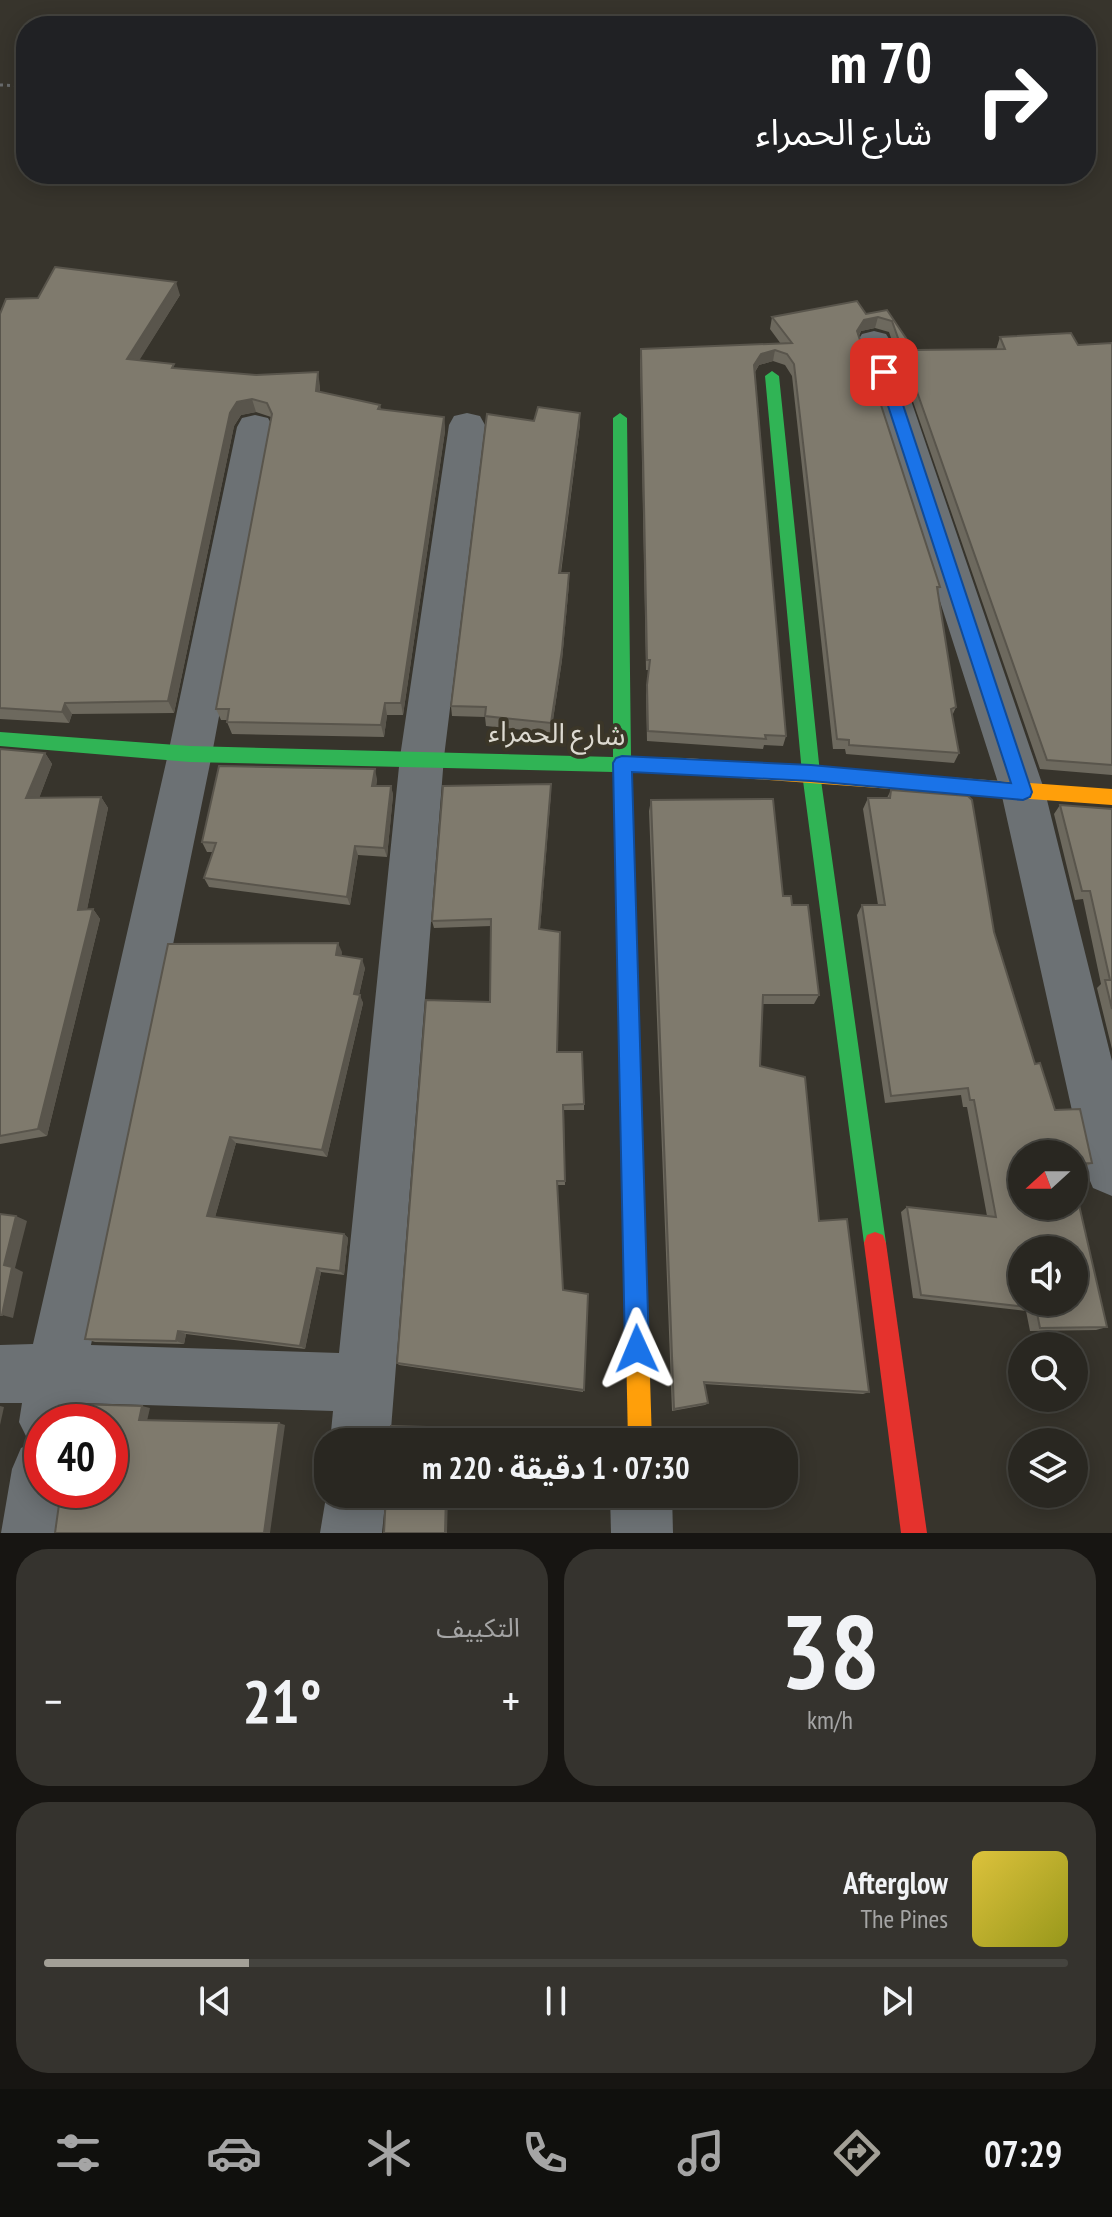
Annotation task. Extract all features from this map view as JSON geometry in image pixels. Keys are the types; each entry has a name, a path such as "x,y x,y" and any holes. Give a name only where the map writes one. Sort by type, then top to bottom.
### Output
{"street":[{"path":"874,342 1023,792 1112,1169"},
{"path":"772,376 811,773 914,1533"},
{"path":"620,418 622,763 640,1428"},
{"path":"361,1428 422,757 467,425"},
{"path":"53,1398 190,754 255,427"},
{"name":"شارع الحمراء","path":"0,739 190,754 622,763 811,773 1112,797"},
{"path":"0,1374 53,1398 365,1383"},
{"path":"32,1533 36,1508"},
{"path":"351,1533 354,1508"},
{"path":"641,1508 642,1533"}],"building":[{"path":"55,267 176,282 127,359 174,364 172,368 256,375 318,372 316,391 380,405 378,409 444,417 401,703 385,703 381,725 227,722 229,709 216,709 272,414 267,403 252,399 237,402 230,413 168,701 65,703 62,712 0,708 0,314 6,299 38,298"},
{"path":"857,301 866,314 887,310 914,350 1005,349 1000,337 1071,333 1078,345 1112,343 1112,765 1047,760 892,321 878,317 864,320 857,331 940,587 937,587 956,707 951,709 959,753 849,745 849,740 837,739 794,364 787,354 775,350 761,354 754,365 786,736 765,735 766,739 648,731 650,660 647,660 641,349 792,343 772,317"},
{"path":"538,407 580,413 559,573 569,573 551,723 485,716 486,707 451,706 487,414 534,421"},
{"path":"0,749 45,753 26,798 101,797 78,910 93,909 38,1129 0,1136"},
{"path":"219,766 375,769 372,786 391,786 384,848 355,846 347,897 204,878 216,843 202,842"},
{"path":"551,784 539,929 560,932 557,1052 582,1052 584,1104 563,1105 565,1181 557,1181 563,1290 588,1294 584,1390 397,1363 426,1000 490,1002 491,919 432,921 443,786"},
{"path":"891,790 968,796 972,800 994,932 1035,1064 1040,1063 1055,1110 1080,1109 1087,1140 1008,1140 1008,1220 1082,1220 1086,1236 1008,1236 1008,1305 921,1295 907,1207 996,1217 974,1100 970,1100 968,1088 891,1096 862,905 885,905 868,798 890,798"},
{"path":"773,799 783,896 791,896 792,905 808,905 819,995 763,995 760,1066 805,1077 819,1221 847,1219 869,1392 704,1382 708,1403 674,1409 651,800"},
{"path":"1060,805 1112,809 1112,1009 1105,980 1110,980 1090,891 1082,891"},
{"path":"338,943 336,955 362,959 354,994 360,995 322,1150 230,1137 207,1216 344,1234 340,1271 317,1268 300,1346 178,1331 176,1341 85,1339 168,944"},
{"path":"0,1214 16,1216 4,1265 12,1267 2,1315 0,1315"},
{"path":"1088,1244 1107,1327 1040,1328 1038,1316 1088,1316"},
{"path":"128,1406 142,1406 139,1420 279,1423 264,1533 55,1533 58,1508 128,1508"},
{"path":"391,1426 466,1428 391,1428"},
{"path":"385,1508 446,1508 445,1533 384,1533"}],"traffic: fast":[{"path":"772,376 811,773 875,1243"},
{"path":"620,418 622,763 630,1053"},
{"path":"0,739 190,754 686,766"}],"traffic: slow":[{"path":"686,766 1112,797"},
{"path":"630,1053 640,1428"}],"traffic: jam":[{"path":"875,1243 914,1533"}],"route":[{"path":"637,1349 622,763 811,773 1023,792 884,372"}]}
